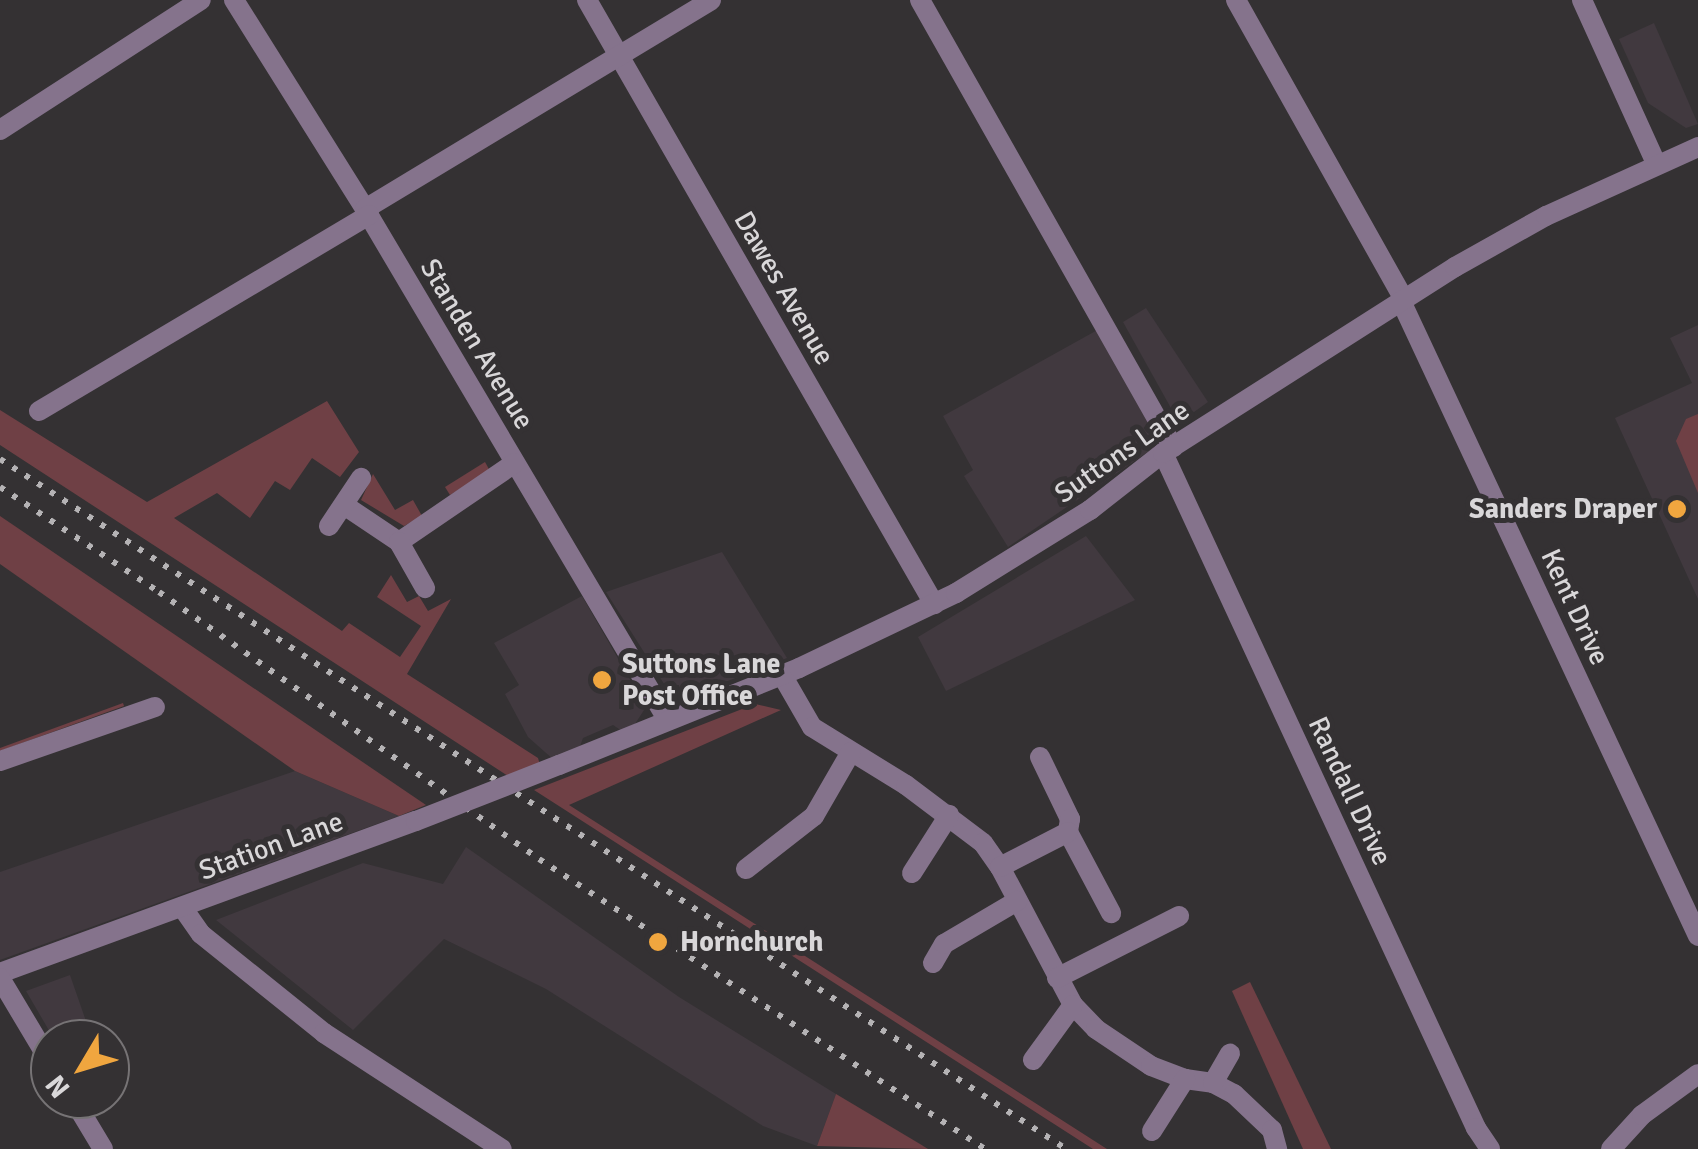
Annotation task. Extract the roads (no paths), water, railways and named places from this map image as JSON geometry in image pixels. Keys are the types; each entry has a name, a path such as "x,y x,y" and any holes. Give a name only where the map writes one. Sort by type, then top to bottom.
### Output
{"street":[{"path":"0,130 201,0"},
{"name":"Standen Avenue","path":"234,0 367,212 667,719"},
{"name":"Dawes Avenue","path":"587,0 934,604"},
{"path":"39,412 711,0"},
{"name":"Randall Drive","path":"920,0 1168,450 1476,1128 1490,1149"},
{"name":"Kent Drive","path":"1236,0 1402,300 1698,936"},
{"path":"1582,0 1657,165"},
{"name":"Suttons Lane","path":"558,765 782,675 934,604 1049,537 1168,450 1402,300 1546,216 1698,147"},
{"path":"398,542 516,463"},
{"path":"329,526 361,478"},
{"path":"344,505 398,542 425,588"},
{"path":"782,675 808,724 949,814 982,843 1000,866 1073,1005 1121,1049 1186,1079 1213,1083 1254,1109 1272,1130 1277,1149"},
{"path":"0,761 155,707"},
{"path":"746,869 814,816 850,752"},
{"path":"1040,757 1070,819 1068,832 1111,913"},
{"name":"Station Lane","path":"0,975 558,765"},
{"path":"912,873 949,814"},
{"path":"1000,866 1068,832"},
{"path":"933,963 944,944 1017,901"},
{"path":"182,907 201,934 324,1034 502,1149"},
{"path":"1057,978 1179,916"},
{"path":"0,975 30,1027"},
{"path":"1033,1060 1073,1005"},
{"path":"1213,1083 1230,1054"},
{"path":"1611,1149 1642,1115 1698,1074"},
{"path":"1152,1131 1186,1079"},
{"path":"85,1119 103,1149"}],"railway":[{"path":"0,459 1066,1149"},
{"path":"0,487 159,592 539,859 985,1149"}],"place":[{"name":"Sanders Draper","path":"1677,509"},
{"name":"Suttons Lane Post Office","path":"602,680"},
{"name":"Hornchurch","path":"658,942"}]}
